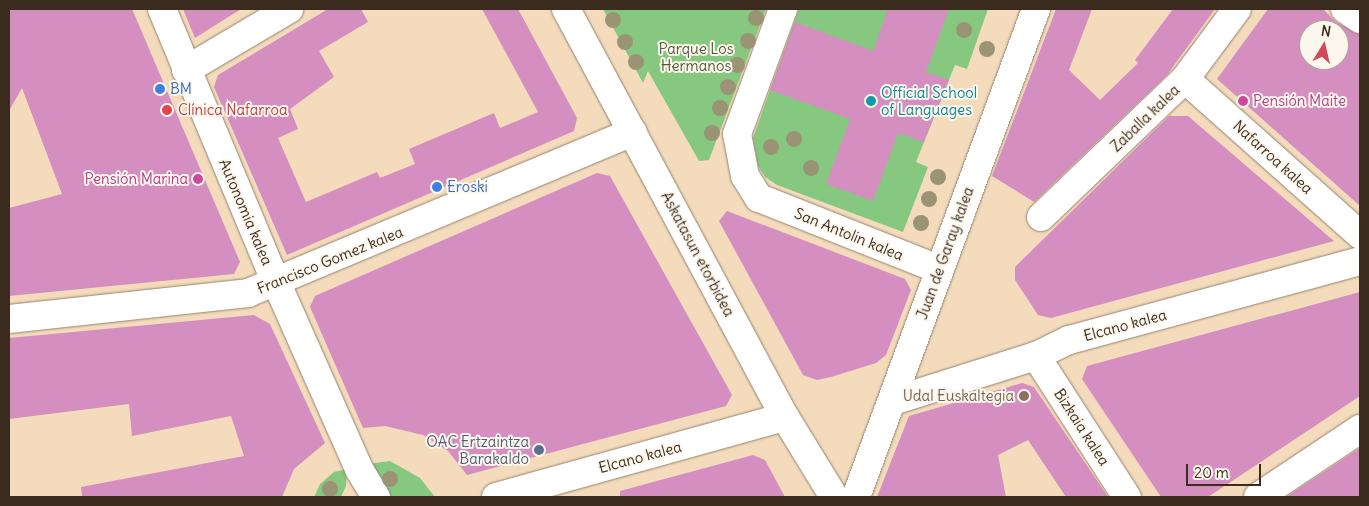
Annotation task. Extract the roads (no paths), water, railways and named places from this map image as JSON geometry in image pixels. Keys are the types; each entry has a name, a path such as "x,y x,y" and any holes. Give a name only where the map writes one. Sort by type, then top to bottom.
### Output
{"street":[{"name":"Autonomia kalea","path":"162,9 277,283 359,469 376,497"},
{"path":"186,70 289,9"},
{"name":"Askatasun etorbidea","path":"566,9 785,417 834,497"},
{"name":"San Antolin kalea","path":"783,9 738,134 745,176 759,198 938,269"},
{"name":"Juan de Garay kalea","path":"856,497 893,401 938,269 1036,9"},
{"name":"Zaballa kalea","path":"1041,217 1185,80 1237,9"},
{"path":"1345,9 1360,19"},
{"name":"Nafarroa kalea","path":"1185,80 1360,235"},
{"name":"Francisco Gomez kalea","path":"9,319 248,293 277,283 633,132"},
{"name":"Elcano kalea","path":"893,401 1036,356 1069,340 1360,261"},
{"name":"Bizkaia kalea","path":"1036,356 1127,497"},
{"name":"Elcano kalea","path":"496,497 785,417"},
{"path":"1258,497 1360,429"},
{"path":"351,497 359,469"}],"place":[{"name":"BM","path":"160,89"},
{"name":"Official School of Languages","path":"871,101"},
{"name":"Pensión Maite","path":"1243,101"},
{"name":"Clínica Nafarroa","path":"167,110"},
{"name":"Pensión Marina","path":"198,179"},
{"name":"Eroski","path":"437,187"},
{"name":"Udal Euskaltegia","path":"1024,396"},
{"name":"OAC Ertzaintza Barakaldo","path":"539,450"}],"park label":[{"name":"Parque Los Hermanos","path":"696,56"}]}
